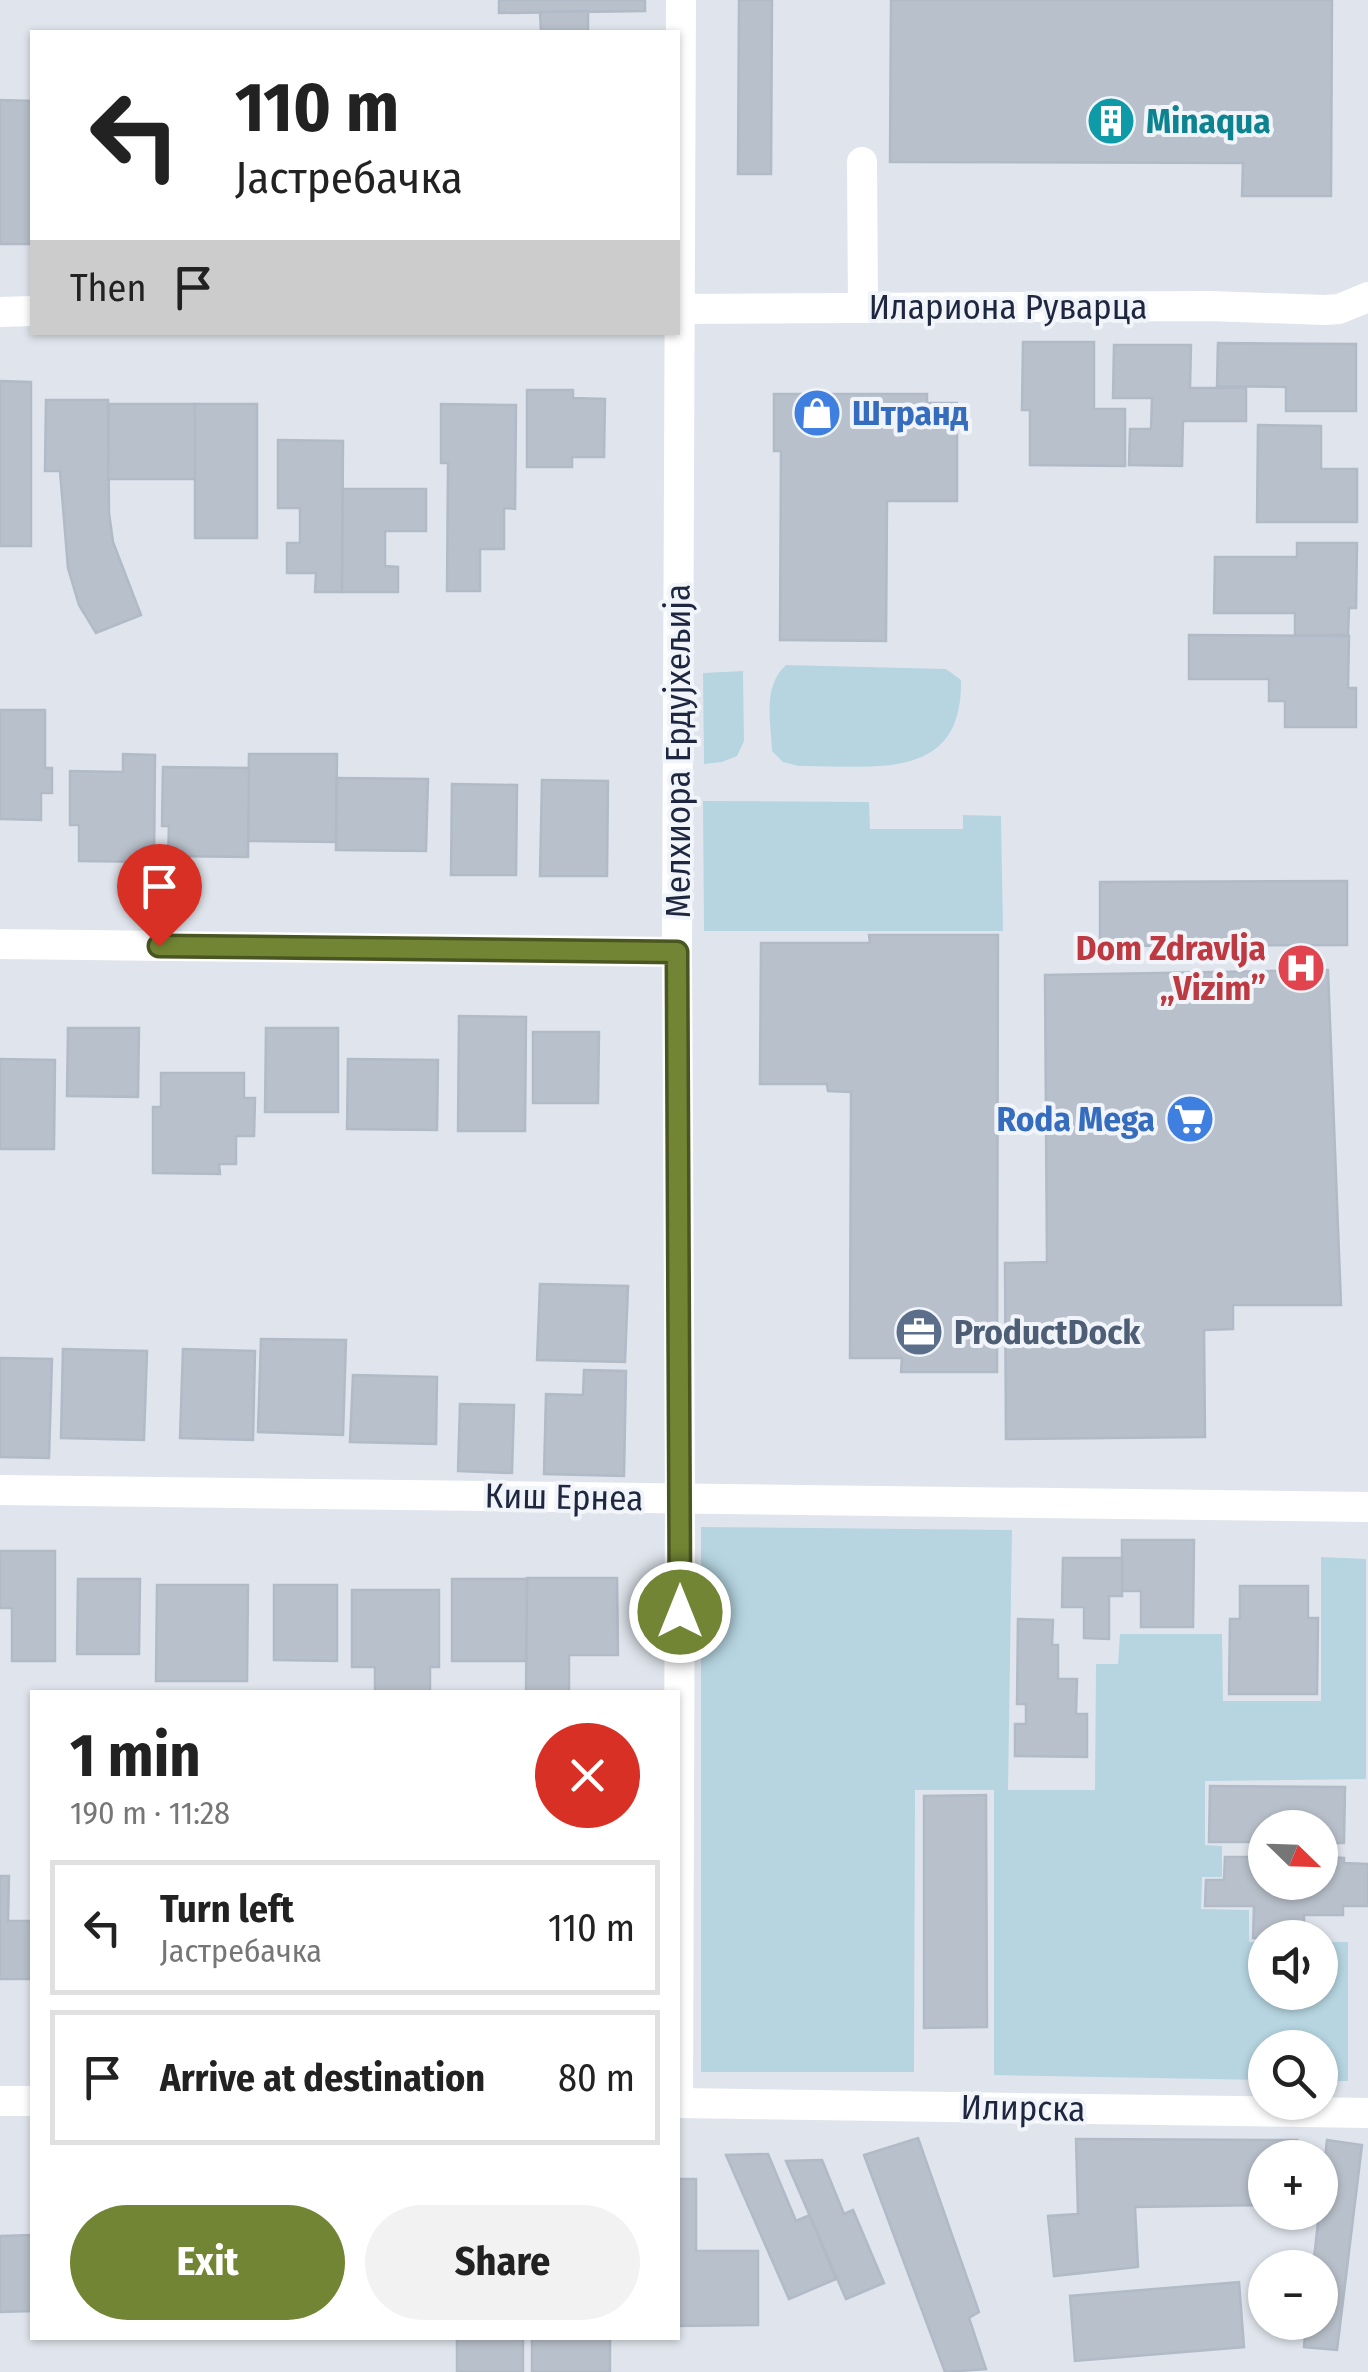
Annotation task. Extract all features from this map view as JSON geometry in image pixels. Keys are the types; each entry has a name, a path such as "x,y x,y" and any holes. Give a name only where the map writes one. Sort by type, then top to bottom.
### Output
{"street":[{"name":"Мелхиора Ердујхељија","path":"680,309 681,0"},
{"path":"862,162 864,308"},
{"path":"1339,309 1368,297"},
{"name":"Илариона Руварца","path":"680,309 1339,309"},
{"path":"1339,309 1368,325"},
{"path":"0,312 30,312"},
{"name":"Мелхиора Ердујхељија","path":"679,1690 680,335"},
{"path":"0,944 677,952"},
{"name":"Киш Ернеа","path":"0,1490 1368,1507"},
{"path":"0,2101 30,2101"},
{"name":"Илирска","path":"680,2103 1368,2113"}],"shaded area":[{"path":"786,665 946,669 961,680 958,714 947,737 930,753 908,762 856,767 783,762 772,751 770,705 778,674"},
{"path":"743,671 744,741 737,756 704,764 703,673"},
{"path":"703,801 869,802 870,829 963,829 963,815 1001,816 1003,931 704,931"},
{"path":"701,1527 1012,1530 1008,1790 1095,1790 1096,1664 1118,1664 1120,1634 1222,1634 1223,1701 1321,1701 1321,1557 1366,1559 1366,1779 1205,1781 1205,1845 1222,1846 1222,1877 1202,1877 1201,1909 1249,1910 1248,2010 1338,2010 1338,1942 1348,1942 1348,2081 1338,2081 1338,2030 1248,2030 1248,2080 994,2075 994,1790 915,1790 914,2072 701,2072"}],"building":[{"path":"499,0 645,0 645,11 499,13"},
{"path":"739,0 772,0 771,174 738,174"},
{"name":"Minaqua","path":"891,0 1332,0 1331,196 1242,196 1243,163 890,162"},
{"path":"588,11 588,30 541,30 540,12"},
{"path":"0,100 30,101 30,244 0,244"},
{"path":"1023,342 1094,342 1094,409 1125,409 1125,466 1030,465 1030,410 1022,410"},
{"path":"1218,343 1356,344 1356,411 1286,411 1286,387 1217,386"},
{"path":"1114,345 1191,345 1190,388 1246,388 1246,421 1183,421 1182,466 1129,465 1130,429 1151,429 1152,398 1113,398"},
{"path":"0,381 31,382 31,546 0,546"},
{"path":"527,390 573,390 573,398 605,399 604,457 572,457 572,467 527,467"},
{"path":"774,394 927,394 927,403 957,403 957,501 887,501 886,641 780,640 781,451 774,451"},
{"path":"46,400 108,400 113,542 141,615 96,633 79,605 68,568 60,471 45,471"},
{"path":"109,404 195,404 196,479 108,479"},
{"path":"195,404 257,404 257,538 195,538"},
{"path":"441,404 516,405 515,509 504,508 504,549 480,549 480,591 447,591 448,463 441,463"},
{"path":"1258,425 1321,426 1321,469 1357,469 1357,522 1257,522"},
{"path":"278,440 343,441 342,592 315,592 316,573 287,573 287,543 300,543 300,508 278,508"},
{"path":"343,489 426,489 426,531 385,531 385,566 398,567 398,592 342,592"},
{"path":"1297,543 1357,543 1356,608 1349,608 1348,635 1295,635 1295,613 1214,613 1215,557 1297,557"},
{"path":"1189,635 1349,636 1348,688 1356,688 1356,727 1285,727 1285,701 1269,701 1269,679 1189,679"},
{"path":"0,710 45,710 45,768 52,768 52,793 41,793 41,820 0,819"},
{"path":"123,754 155,755 154,862 79,861 79,825 70,825 70,771 123,772"},
{"path":"249,754 337,754 336,842 248,841"},
{"path":"163,767 249,768 248,857 168,856 169,826 162,826"},
{"path":"337,778 428,779 426,851 336,850"},
{"path":"542,780 608,781 607,876 540,876"},
{"path":"452,784 517,785 516,875 451,875"},
{"path":"1347,881 1347,945 1100,946 1100,882"},
{"path":"869,935 998,935 997,1372 901,1372 902,1358 850,1358 851,1092 828,1091 827,1084 760,1084 761,943 870,943"},
{"name":"Roda Mega","path":"1328,970 1341,1305 1233,1305 1233,1329 1204,1330 1205,1437 1006,1439 1005,1263 1047,1262 1045,975"},
{"path":"459,1016 526,1017 525,1131 458,1131"},
{"path":"68,1028 139,1028 138,1097 67,1096"},
{"path":"266,1028 338,1028 338,1112 265,1112"},
{"path":"533,1032 599,1032 598,1103 533,1103"},
{"path":"0,1059 55,1060 54,1149 0,1149"},
{"path":"348,1059 438,1060 437,1130 347,1129"},
{"path":"161,1073 244,1073 244,1098 255,1098 254,1136 236,1136 236,1164 219,1164 220,1174 153,1173 153,1107 161,1107"},
{"path":"540,1284 628,1286 625,1362 537,1360"},
{"path":"261,1339 346,1340 343,1435 258,1432"},
{"path":"63,1349 147,1351 144,1440 61,1438"},
{"path":"183,1349 255,1351 253,1440 180,1438"},
{"path":"0,1358 52,1359 49,1458 0,1457"},
{"path":"584,1370 626,1371 624,1476 544,1474 546,1394 583,1395"},
{"path":"353,1375 437,1377 436,1444 350,1442"},
{"path":"460,1404 514,1405 512,1473 458,1471"},
{"path":"1122,1540 1194,1540 1193,1627 1141,1627 1141,1591 1122,1591"},
{"path":"0,1551 55,1551 55,1661 12,1661 12,1608 0,1608"},
{"path":"1063,1558 1122,1558 1122,1596 1109,1596 1109,1639 1084,1638 1084,1607 1062,1607"},
{"path":"527,1578 617,1578 618,1655 569,1655 569,1690 526,1690"},
{"path":"78,1579 140,1579 139,1654 77,1654"},
{"path":"452,1579 527,1579 526,1661 452,1661"},
{"path":"157,1585 248,1585 247,1681 156,1681"},
{"path":"274,1585 337,1585 337,1661 274,1660"},
{"path":"1240,1586 1308,1586 1308,1618 1318,1618 1317,1694 1229,1694 1230,1619 1240,1619"},
{"path":"352,1590 439,1590 439,1667 430,1667 430,1690 375,1690 375,1667 352,1667"},
{"path":"1018,1619 1053,1620 1052,1645 1058,1645 1058,1679 1077,1679 1076,1714 1087,1714 1087,1757 1015,1756 1015,1724 1026,1724 1026,1704 1017,1704"},
{"path":"1210,1786 1345,1787 1344,1843 1338,1843 1338,1810 1248,1810 1248,1842 1209,1842"},
{"path":"986,1795 987,2027 924,2028 924,1796"},
{"path":"1225,1857 1248,1857 1248,1900 1338,1900 1338,1858 1344,1858 1344,1863 1368,1864 1368,1906 1343,1906 1343,1915 1304,1915 1304,1920 1254,1920 1254,1906 1205,1906 1206,1880 1224,1880"},
{"path":"0,1876 9,1876 8,1921 30,1921 30,1979 0,1979"},
{"path":"918,2138 979,2312 969,2318 986,2369 945,2372 864,2155"},
{"path":"1076,2139 1297,2140 1248,2140 1248,2205 1135,2207 1138,2267 1054,2276 1048,2216 1078,2214"},
{"path":"1338,2142 1362,2145 1337,2350 1304,2347 1305,2340 1338,2340 1338,2250 1315,2250 1317,2230 1338,2230"},
{"path":"768,2154 796,2221 810,2215 836,2279 789,2299 726,2155"},
{"path":"822,2160 844,2214 853,2210 884,2283 846,2299 786,2161"},
{"path":"680,2179 696,2179 696,2251 758,2251 758,2325 680,2326"},
{"path":"30,2235 30,2311 0,2312 0,2236"},
{"path":"1239,2282 1244,2347 1075,2361 1070,2296"},
{"path":"457,2340 523,2340 523,2372 457,2372"},
{"path":"532,2340 610,2340 610,2372 532,2372"}],"place":[{"name":"Minaqua","path":"1111,121"},
{"name":"Штранд","path":"817,413"},
{"name":"Dom Zdravlja „Vizim”","path":"1301,968"},
{"name":"Roda Mega","path":"1190,1119"},
{"name":"ProductDock","path":"919,1332"}],"route":[{"path":"159,946 677,952 680,1612"}]}
